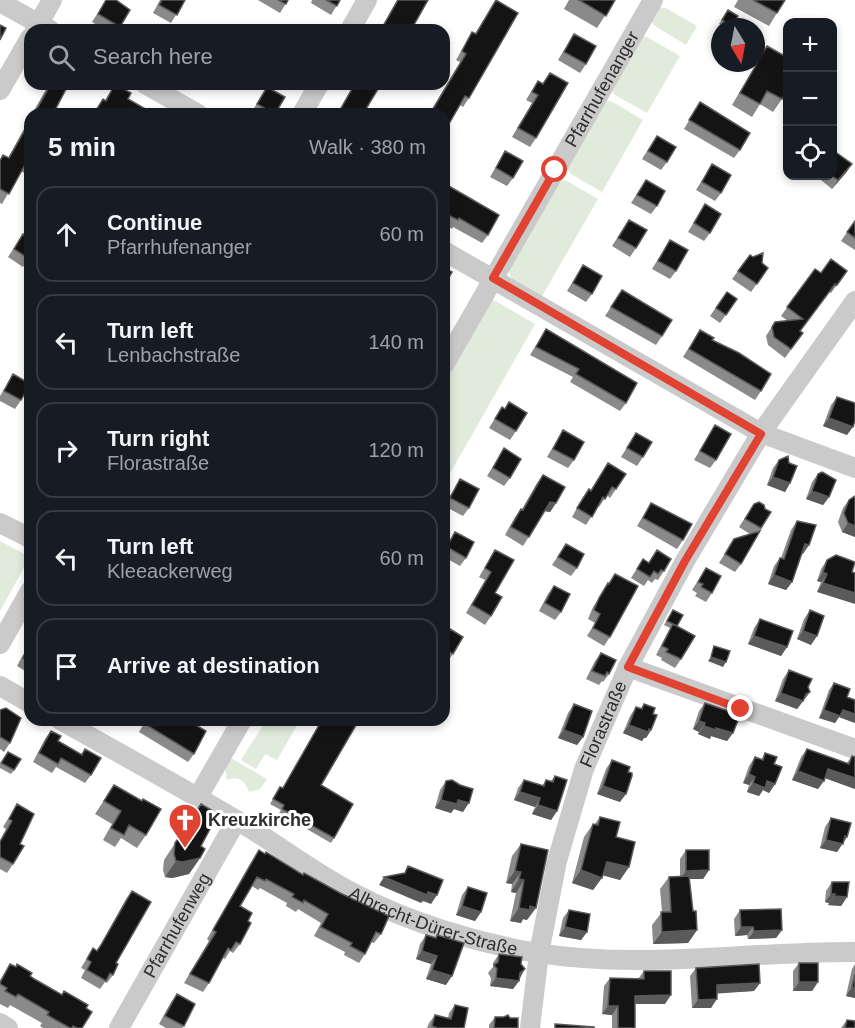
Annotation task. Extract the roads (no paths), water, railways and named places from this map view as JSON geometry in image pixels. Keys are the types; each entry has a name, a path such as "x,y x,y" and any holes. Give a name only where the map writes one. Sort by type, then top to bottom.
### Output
{"street":[{"path":"41,24 52,0"},
{"path":"353,24 367,0"},
{"name":"Pfarrhufenanger","path":"450,354 653,0"},
{"path":"0,2 30,24"},
{"path":"0,90 24,52"},
{"path":"156,90 187,108"},
{"path":"305,108 316,90"},
{"path":"450,254 761,434 855,468"},
{"name":"Florastraße","path":"530,1028 539,953 557,861 584,769 628,667 685,561 761,434 855,301"},
{"path":"0,523 24,535"},
{"path":"0,644 24,602"},
{"path":"628,667 855,749"},
{"path":"0,686 24,700"},
{"name":"Albrecht-Dürer-Straße","path":"71,726 198,797 353,893 417,921 489,943 539,953 608,959 675,960 855,951"},
{"path":"198,797 239,726"},
{"name":"Pfarrhufenweg","path":"119,1028 236,820"},
{"path":"0,1023 8,1028"}],"place":[{"name":"Kreuzkirche","path":"185,849"}]}
